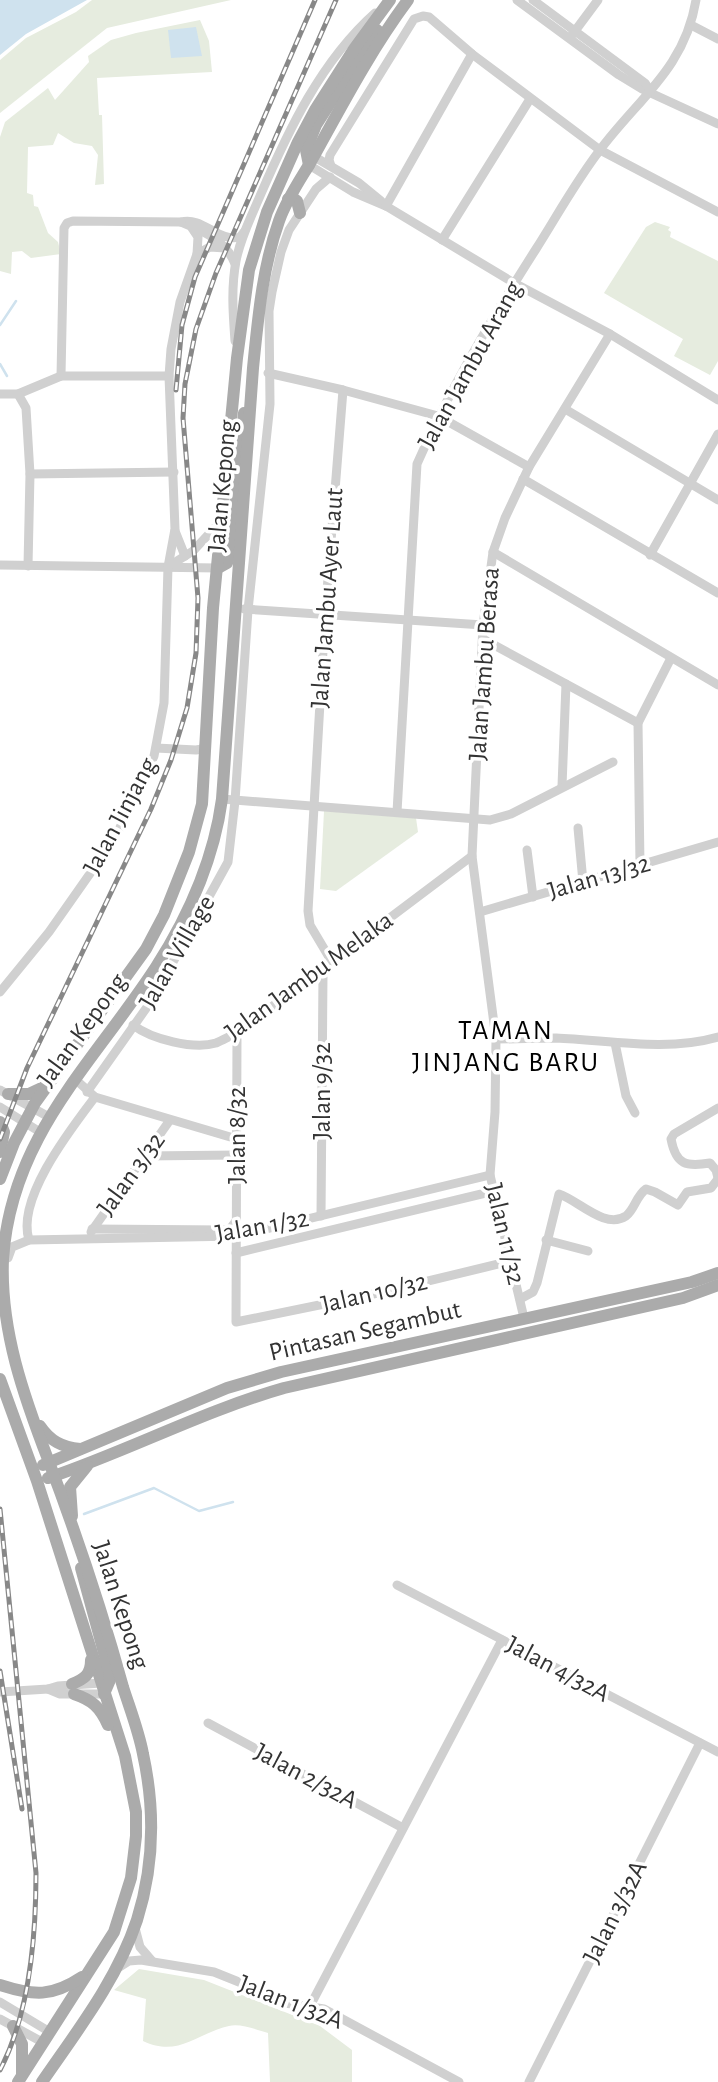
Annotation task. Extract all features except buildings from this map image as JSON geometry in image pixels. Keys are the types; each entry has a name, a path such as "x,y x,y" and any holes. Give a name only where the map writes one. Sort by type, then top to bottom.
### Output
{"main road":[{"path":"267,212 300,159 309,159 306,150 316,125 392,0"},
{"name":"Jalan Kepong","path":"0,1179 32,1108 146,948 164,915 199,822 218,568 237,358 248,270 267,212 315,110 354,50 392,0"},
{"name":"Jalan Kepong","path":"42,2082 115,1971 137,1919 151,1846 151,1806 143,1751 94,1583 75,1539 9,1347 2,1264 6,1225 15,1194 40,1132 156,967 174,936 207,862 219,819 229,800 253,368 267,262 279,218 309,159 408,0"},
{"path":"288,199 297,201 300,213"},
{"path":"218,568 227,563 231,550 241,433 253,368"},
{"path":"4,1092 29,1094 48,1085"},
{"path":"0,1122 4,1132 0,1152"},
{"name":"Pintasan Segambut","path":"35,1475 49,1463 227,1388 281,1372 691,1282 718,1273"},
{"name":"Pintasan Segambut","path":"35,1475 54,1476 250,1398 718,1288"},
{"path":"524,1318 525,1324 529,1326 580,1321"},
{"name":"Jalan Kepong","path":"0,1379 35,1475 104,1688 125,1756 136,1812 131,1878 114,1932 49,2039"},
{"path":"31,1415 52,1441 84,1449"},
{"path":"93,1462 83,1469 71,1487 75,1539 83,1580 109,1671 104,1688 120,1701 134,1738 143,1751"},
{"path":"91,1652 88,1675 73,1689 99,1707 125,1756"},
{"path":"0,1985 36,1994 48,1993 69,1986 88,1974"},
{"path":"25,2080 51,2054 49,2039 63,2036 87,2001 99,1997"},
{"path":"13,2026 22,2043 25,2080"}],"street":[{"path":"237,358 232,306 235,266 246,229 287,137 323,74 354,32 392,0"},
{"path":"517,0 645,83 651,92 718,124"},
{"path":"533,0 572,35"},
{"path":"572,35 598,0"},
{"name":"Jalan Jambu Arang","path":"397,812 417,464 438,416 487,326 514,283 600,150 665,75 691,25 696,0"},
{"path":"331,166 330,155 414,19 424,16 600,150 718,212"},
{"path":"691,25 718,39"},
{"path":"386,206 472,54"},
{"path":"442,240 530,99"},
{"path":"309,159 331,166 359,183 386,206"},
{"path":"309,159 353,192 386,206 514,283 610,334 718,400"},
{"name":"Jalan Kepong","path":"241,609 270,404 269,311 275,275 289,230 316,188 330,177"},
{"path":"61,376 64,228 67,223 73,220 185,223 204,232 225,248 235,266"},
{"path":"185,223 188,220 200,223 227,238 240,237 246,229"},
{"path":"185,223 198,237 197,254"},
{"path":"197,254 210,247 225,248"},
{"name":"Jalan Jinjang","path":"0,992 53,926 115,838 156,748 164,703 168,567 175,529 169,376 175,326 189,272 197,254"},
{"name":"Jalan Jambu Berasa","path":"472,856 483,639 493,552 505,518 529,467 610,334"},
{"path":"268,373 438,416 529,467"},
{"path":"0,394 18,394 61,376 169,376"},
{"name":"Jalan Jambu Ayer Laut","path":"327,966 329,957 310,925 308,911 312,806 343,390"},
{"path":"18,394 26,408 30,474 29,566"},
{"path":"565,409 718,500"},
{"path":"650,555 718,434"},
{"path":"30,474 174,472"},
{"path":"523,479 718,593"},
{"path":"168,567 186,556 223,519"},
{"name":"Jalan Jinjang","path":"175,529 186,556"},
{"path":"493,552 718,685"},
{"path":"0,565 218,568"},
{"path":"241,609 484,625"},
{"path":"483,639 638,723"},
{"path":"640,865 638,723 671,658"},
{"path":"562,786 566,684"},
{"path":"156,748 196,750 202,749 206,743"},
{"path":"229,800 490,820 511,814 613,762"},
{"name":"Jalan Village","path":"29,1240 26,1219 45,1170 133,1026 152,1000 223,873 230,852 229,800"},
{"path":"578,828 583,882"},
{"name":"Jalan 13/32","path":"480,912 718,842"},
{"path":"527,850 533,897"},
{"name":"Jalan Jambu Melaka","path":"133,1026 173,1042 201,1045 215,1043 237,1033 472,856"},
{"name":"Jalan 11/32","path":"472,856 496,1039 495,1112 490,1175 524,1318"},
{"name":"Jalan 9/32","path":"321,1216 323,974 327,966"},
{"name":"Jalan 8/32","path":"236,1322 237,1033"},
{"path":"496,1039 555,1038 678,1044 718,1037"},
{"path":"615,1043 627,1099 635,1113"},
{"path":"75,1079 91,1095 237,1139"},
{"path":"4,1092 49,1117"},
{"path":"0,1107 40,1132"},
{"path":"520,1299 533,1292 537,1283 559,1194 612,1221 629,1214 640,1193 646,1189 678,1205 687,1192 710,1188 718,1179 716,1170 710,1163 691,1166 686,1164 678,1156 671,1142 674,1134 718,1108"},
{"name":"Jalan 3/32","path":"90,1234 170,1119"},
{"path":"144,1156 237,1155"},
{"name":"Jalan 1/32","path":"29,1240 90,1234 237,1236 490,1175"},
{"path":"236,1253 494,1191"},
{"path":"15,1194 13,1230 19,1237 29,1240"},
{"path":"90,1234 225,1230 237,1220"},
{"path":"7,1327 6,1278 9,1251 15,1245 29,1240"},
{"path":"546,1240 588,1251"},
{"name":"Jalan 10/32","path":"236,1322 378,1293 511,1261"},
{"name":"Jalan 4/32A","path":"397,1585 718,1752"},
{"path":"309,2008 502,1640"},
{"path":"0,1692 104,1688"},
{"name":"Jalan 2/32A","path":"208,1723 403,1828"},
{"name":"Jalan 3/32A","path":"529,2082 700,1743"},
{"path":"137,1919 137,1941 153,1962"},
{"path":"115,1971 134,1959 153,1962"},
{"name":"Jalan 1/32A","path":"153,1962 214,1972 285,2003 324,2009 458,2082"},
{"path":"0,2002 49,2039"},
{"path":"0,2019 49,2039"}],"shaded area":[{"path":"92,0 231,0 107,28 0,113 0,60 26,38 76,12"},
{"path":"200,20 209,41 212,72 97,78 99,115 102,115 104,184 95,185 98,155 92,146 74,143 58,133 53,145 28,147 27,193 33,195 34,206 38,207 48,233 58,242 61,254 31,258 22,251 12,252 11,274 0,271 0,137 5,122 48,88 55,100 89,62 88,56 111,40"},
{"path":"655,222 670,227 670,237 718,261 718,361 710,375 674,356 683,339 604,293 646,227"},
{"path":"324,811 416,818 418,832 336,891 320,889"},
{"path":"139,1969 204,1980 320,2026 352,2050 352,2082 270,2082 268,2033 243,2026 233,2025 218,2029 178,2046 156,2046 143,2041 146,1999 114,1990"}],"water":[{"path":"0,0 87,0 26,34 0,55"},
{"path":"196,27 202,56 171,58 168,30"}],"waterway":[{"path":"0,325 16,301"},
{"path":"0,364 7,376"},
{"path":"84,1514 154,1488 199,1511 233,1502"}],"railway":[{"path":"176,390 182,325 195,277 315,0"},
{"path":"0,1139 27,1068 151,809 171,760 187,708 196,653 198,598 183,418 185,384 196,329 216,273 336,0"},
{"path":"0,1509 36,1873 33,1948 25,1999 10,2048 0,2070"},
{"path":"0,1671 22,1809"}],"district":[{"name":"TAMAN JINJANG BARU","path":"506,1047"}]}
